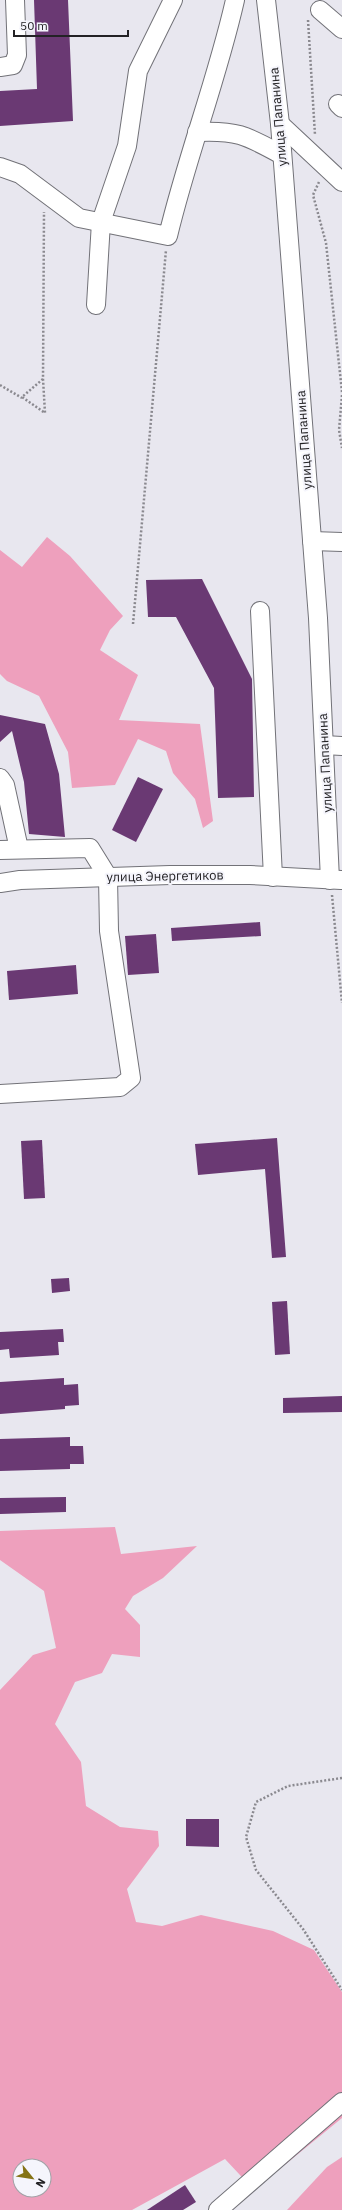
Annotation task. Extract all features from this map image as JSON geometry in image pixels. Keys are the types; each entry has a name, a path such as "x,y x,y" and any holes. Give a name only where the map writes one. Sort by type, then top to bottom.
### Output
{"street":[{"path":"0,68 13,65 17,55 15,0"},
{"path":"96,305 100,222 127,146 138,71 173,0"},
{"path":"0,167 20,174 79,218 168,236 180,186 225,43 235,0"},
{"name":"улица Папанина","path":"266,0 280,124 312,542 324,745 336,880"},
{"path":"314,13 342,29"},
{"path":"280,124 342,182"},
{"path":"197,132 222,131 248,136 282,156"},
{"path":"312,542 342,542"},
{"path":"260,611 273,877"},
{"path":"324,745 342,746"},
{"path":"0,778 5,785 19,849"},
{"path":"0,850 90,848 108,877 109,931 131,1078 120,1087 0,1094"},
{"name":"улица Энергетиков","path":"0,883 20,880 108,877 273,877 336,880"},
{"path":"222,2208 342,2102"}],"path":[{"path":"314,13 317,159 319,183 313,194 326,243 342,392"},
{"path":"0,385 22,397 45,413 43,379 45,194"},
{"path":"134,624 168,236"},
{"path":"22,397 43,379"},
{"path":"342,396 339,430 342,448"},
{"path":"336,880 342,1003"},
{"path":"342,1778 288,1786 256,1802 246,1837 256,1870 303,1929 342,1990"}],"shaded area":[{"path":"47,537 70,556 123,616 110,630 100,650 138,675 119,720 200,724 213,821 203,828 195,799 173,773 166,751 138,739 115,785 72,788 68,752 39,696 7,681 0,674 0,550 22,567"},
{"path":"115,1527 121,1554 197,1546 163,1578 133,1596 125,1609 140,1625 140,1657 112,1654 102,1673 75,1682 55,1724 81,1762 86,1806 120,1827 158,1831 159,1846 127,1889 136,1922 162,1926 201,1915 273,1931 314,1950 342,1992 342,2118 254,2190 225,2159 132,2210 0,2210 0,1690 33,1655 56,1648 44,1591 0,1560 0,1531"},
{"path":"342,2157 342,2210 287,2210 327,2167"}],"building":[{"path":"34,0 68,0 73,121 0,126 0,91 37,89"},
{"path":"202,579 252,679 254,797 218,798 214,688 176,617 148,617 146,580"},
{"path":"0,715 45,724 59,774 65,837 29,834 24,782 12,731 0,742"},
{"path":"138,777 163,789 136,842 112,830"},
{"path":"260,922 261,936 172,941 171,928"},
{"path":"156,934 159,973 128,975 125,936"},
{"path":"76,965 78,994 9,1000 7,971"},
{"path":"277,1138 286,1257 272,1258 265,1169 198,1175 195,1144"},
{"path":"42,1140 45,1198 24,1199 21,1141"},
{"path":"69,1278 70,1291 52,1293 51,1279"},
{"path":"287,1301 290,1354 275,1355 272,1302"},
{"path":"63,1329 64,1342 58,1342 59,1355 10,1358 9,1349 0,1350 0,1332"},
{"path":"64,1378 64,1385 78,1384 79,1405 65,1406 65,1409 0,1414 0,1382"},
{"path":"342,1396 342,1412 283,1413 283,1398"},
{"path":"70,1437 70,1446 83,1446 84,1464 70,1464 70,1469 0,1471 0,1439"},
{"path":"66,1497 66,1512 0,1514 0,1498"},
{"path":"186,1819 219,1819 219,1847 186,1846"},
{"path":"185,2185 196,2202 183,2210 147,2210"}]}
